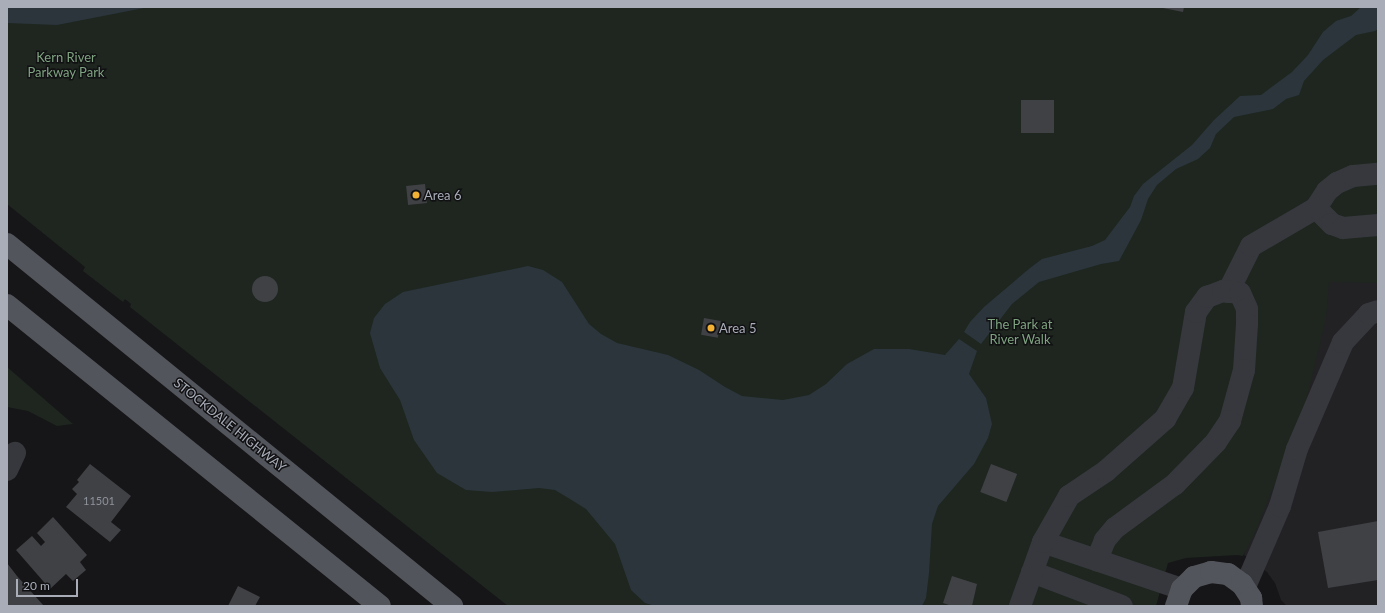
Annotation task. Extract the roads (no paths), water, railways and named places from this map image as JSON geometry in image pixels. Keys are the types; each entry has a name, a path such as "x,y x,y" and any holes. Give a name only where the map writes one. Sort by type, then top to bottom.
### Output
{"main road":[{"name":"STOCKDALE HIGHWAY","path":"7,244 452,606"},
{"path":"7,305 380,606"},
{"path":"1179,598 1194,577 1211,572 1228,574 1242,584 1248,597"}],"lane":[{"path":"1228,292 1251,246 1316,208 1327,191 1337,183 1353,176 1378,174"},
{"path":"1316,208 1332,224 1343,228 1378,225"},
{"path":"1020,606 1043,542 1069,496 1106,470 1165,419 1183,388 1196,312 1206,296 1223,291 1240,293 1247,309 1244,370 1230,421 1216,442 1175,484 1115,528 1105,540 1098,560"},
{"path":"1248,597 1280,506 1297,449 1343,342 1369,314 1378,311"},
{"path":"1043,542 1098,560 1179,598"},
{"path":"1032,572 1081,598 1122,606"}],"place":[{"name":"Area 6","path":"416,195"},
{"name":"Area 5","path":"711,328"}],"park label":[{"name":"Kern River Parkway Park","path":"66,66"},
{"name":"The Park at River Walk","path":"1020,332"}]}
